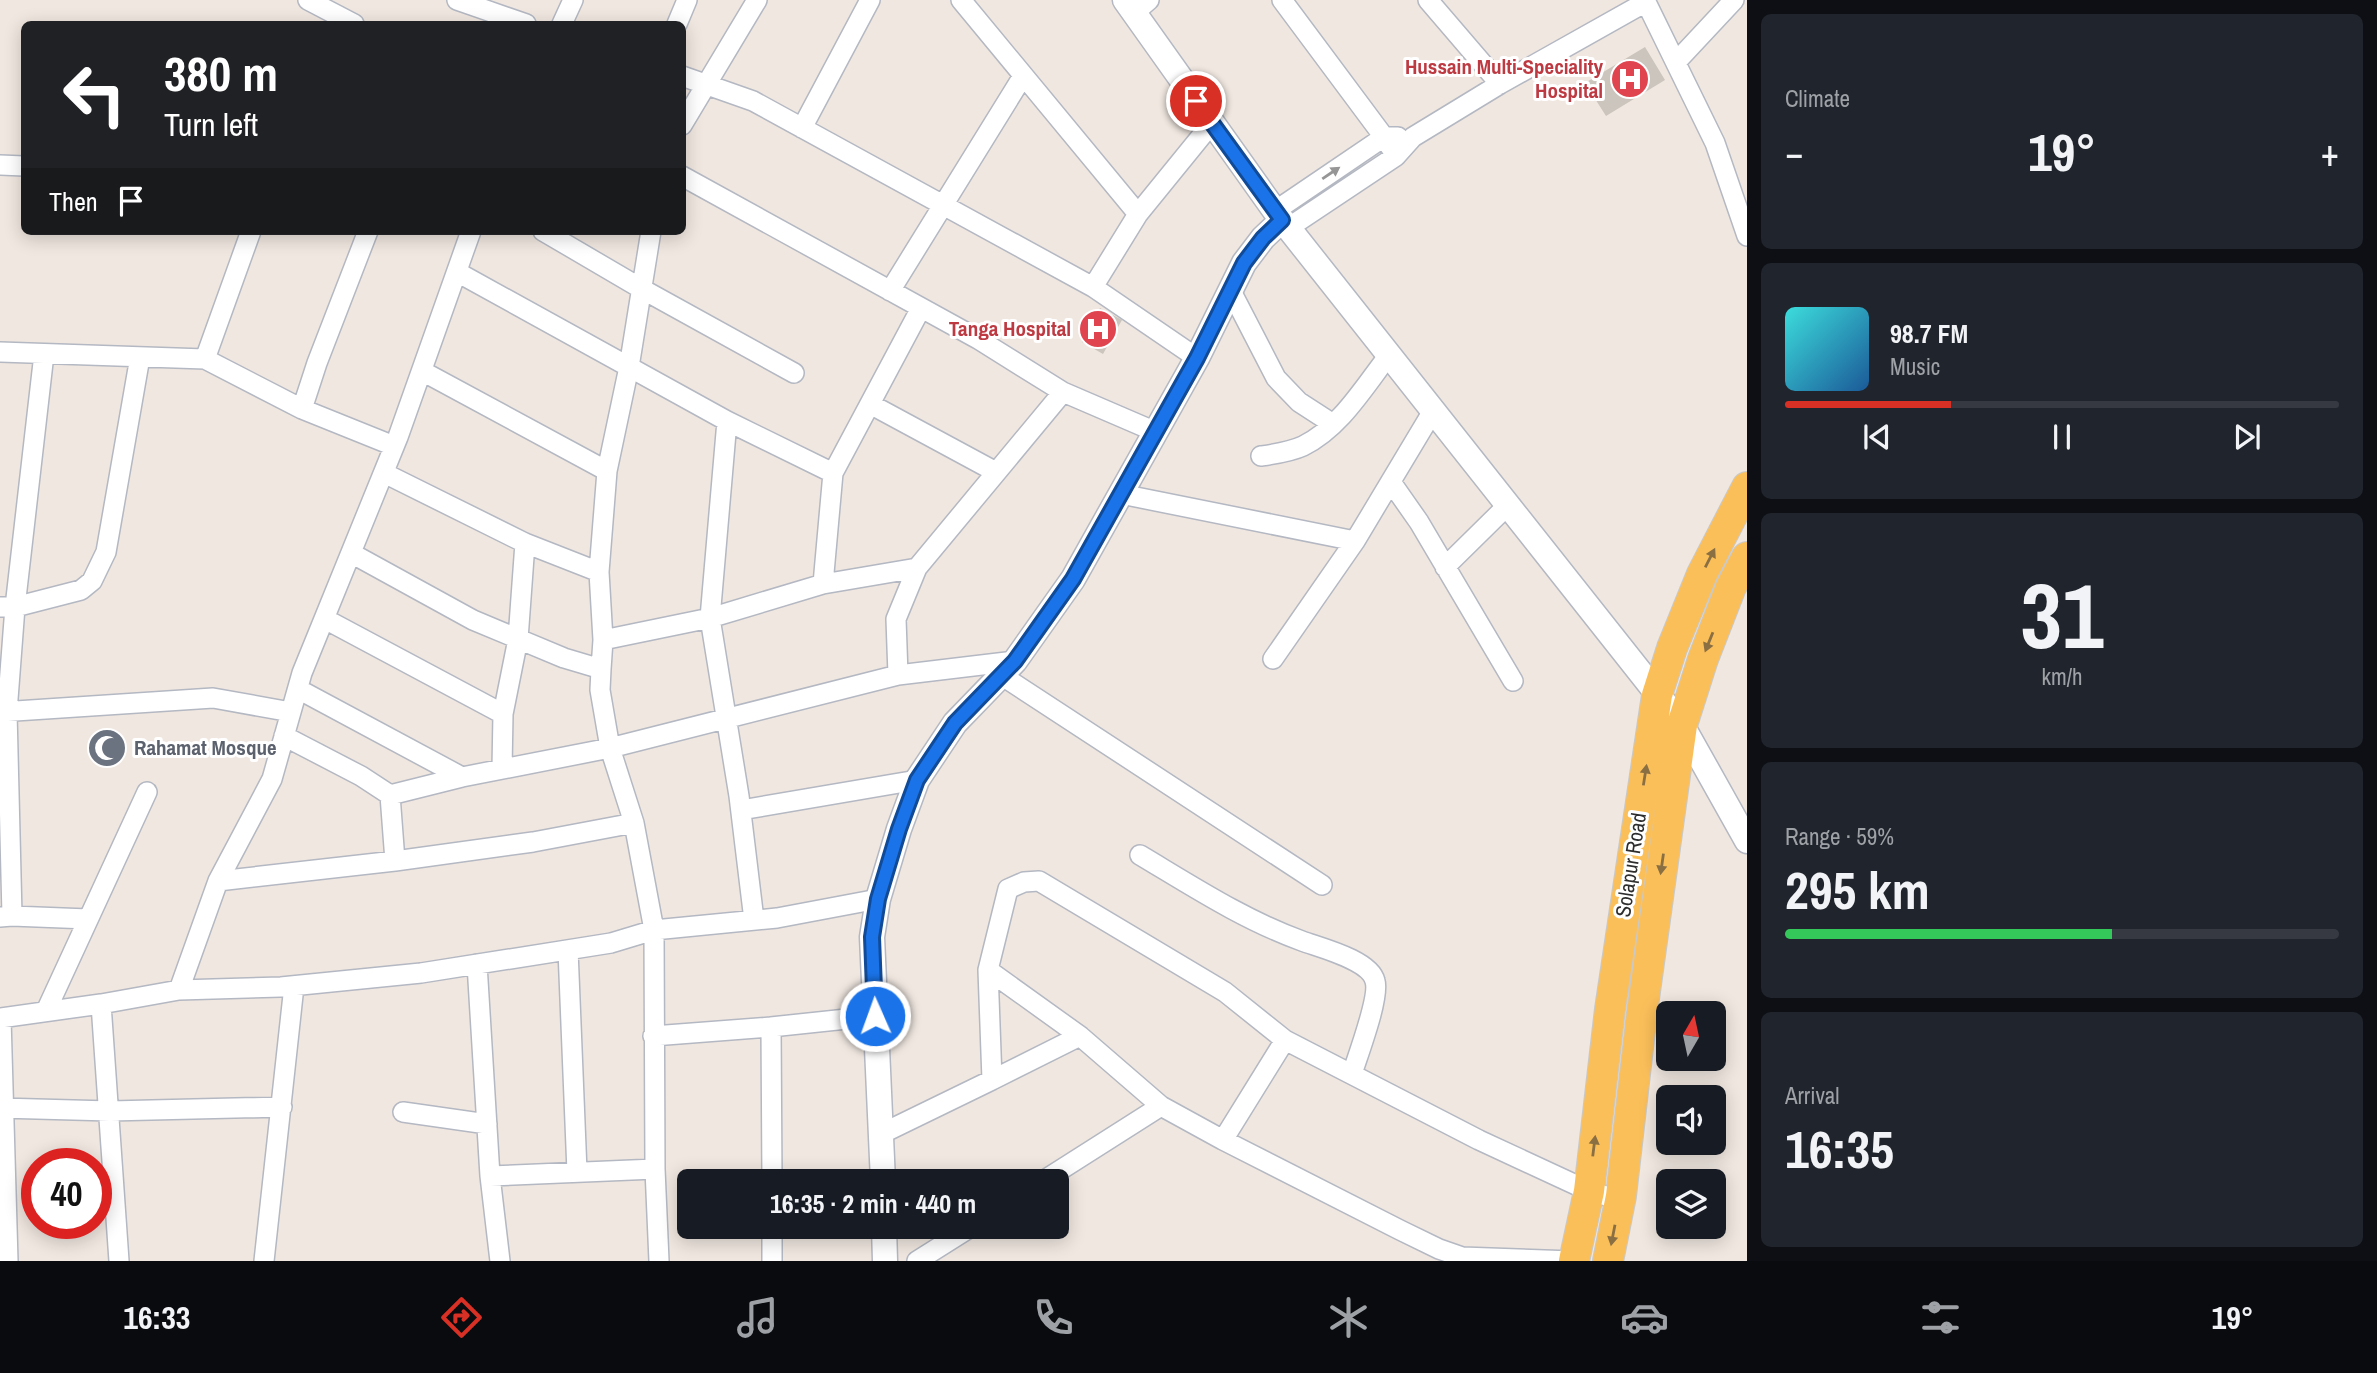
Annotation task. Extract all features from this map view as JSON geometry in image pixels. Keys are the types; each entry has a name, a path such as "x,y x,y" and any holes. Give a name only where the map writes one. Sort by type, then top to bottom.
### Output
{"main road":[{"name":"Solapur Road","path":"1574,1261 1589,1191 1610,1009 1657,695 1672,648 1702,574 1747,486"},
{"name":"Solapur Road","path":"1608,1261 1620,1200 1642,1013 1682,725 1703,659 1731,587 1747,558"}],"street":[{"path":"457,0 517,21"},
{"path":"563,21 573,0"},
{"path":"678,21 687,0"},
{"path":"686,118 757,0"},
{"path":"802,128 870,0"},
{"path":"961,0 1138,214"},
{"path":"1282,0 1396,156"},
{"path":"1428,0 1500,84"},
{"path":"1676,61 1734,0"},
{"path":"310,1 348,21"},
{"path":"1282,220 1396,156 1413,136 1646,1 1716,143 1747,236"},
{"path":"1136,4 1212,123 1282,220 1682,725 1747,841"},
{"path":"890,290 1023,76"},
{"path":"686,77 753,101 1093,287 1197,358"},
{"path":"1093,287 1138,214 1212,123"},
{"path":"882,1169 872,937 878,899 917,780 955,723 1008,668 1073,579 1197,358 1244,263 1263,238 1384,137 1413,136"},
{"path":"0,165 21,166"},
{"path":"686,178 978,339 1063,391 1156,432"},
{"path":"205,359 250,235"},
{"path":"302,409 366,235"},
{"path":"179,990 218,881 272,779 298,689 384,473 470,235"},
{"path":"550,235 794,373"},
{"path":"650,235 629,367 607,471 599,572 603,640 600,690 610,748 634,823 654,930 655,1169 659,1261"},
{"path":"457,272 727,421 833,473"},
{"path":"1230,289 1276,378 1299,402 1333,424"},
{"path":"823,584 833,473 921,308"},
{"path":"0,352 205,359 302,409 394,446"},
{"path":"44,354 7,607 4,712 6,917 88,919"},
{"path":"1261,456 1302,446 1323,433 1389,355"},
{"path":"7,607 81,590 92,581 106,552 140,357"},
{"path":"422,371 607,471"},
{"path":"898,675 896,619 917,568 1063,391"},
{"path":"870,404 996,472"},
{"path":"1273,659 1355,541 1433,411"},
{"path":"727,421 709,618 741,810 754,920"},
{"path":"384,473 525,543 599,572"},
{"path":"1391,482 1410,506 1513,681"},
{"path":"1121,494 1355,541"},
{"path":"1445,566 1507,505"},
{"path":"502,769 503,714 518,639 525,543"},
{"path":"351,553 473,620 600,669"},
{"path":"603,640 709,618 823,584 917,568"},
{"path":"325,619 503,714"},
{"path":"284,736 390,795 462,777 610,748 898,675 1008,668 1322,885"},
{"path":"298,689 462,777"},
{"path":"4,712 213,698 291,712"},
{"path":"741,810 917,780"},
{"path":"46,1011 146,792"},
{"path":"390,795 395,861"},
{"path":"218,881 493,848 634,823"},
{"path":"1140,855 1249,919 1371,970 1376,982 1374,1001 1352,1074"},
{"path":"992,1080 988,970 1008,889 1024,882 1039,881 1225,992 1285,1040 1479,1140 1589,1191 1620,1200"},
{"path":"5,1252 0,1018 179,990 294,986 421,973 611,943 654,930 754,920 878,899"},
{"path":"568,950 577,1172"},
{"path":"477,964 490,1176 500,1261"},
{"path":"988,970 1080,1036 1161,1106 1439,1249 1461,1257 1574,1261"},
{"path":"264,1261 294,986"},
{"path":"101,1004 119,1261"},
{"path":"653,1036 875,1016"},
{"path":"771,1027 772,1169"},
{"path":"881,1134 1080,1036"},
{"path":"1223,1140 1285,1040"},
{"path":"1061,1169 1161,1106"},
{"path":"2,1108 110,1111 282,1107"},
{"path":"404,1112 487,1124"},
{"path":"490,1176 655,1169"},
{"path":"772,1239 772,1261"},
{"path":"884,1239 885,1261"},
{"path":"917,1261 952,1239"}],"building":[{"path":"1645,47 1665,80 1606,116 1585,83"},
{"path":"1100,308 1122,320 1103,354 1082,342"}],"place":[{"name":"Hussain Multi-Speciality Hospital","path":"1630,79"},
{"name":"Tanga Hospital","path":"1098,329"},
{"name":"Rahamat Mosque","path":"107,748"}],"route":[{"path":"875,1016 872,937 878,899 917,780 955,723 1015,661 1073,579 1197,358 1244,263 1263,238 1282,220 1196,101"}]}
